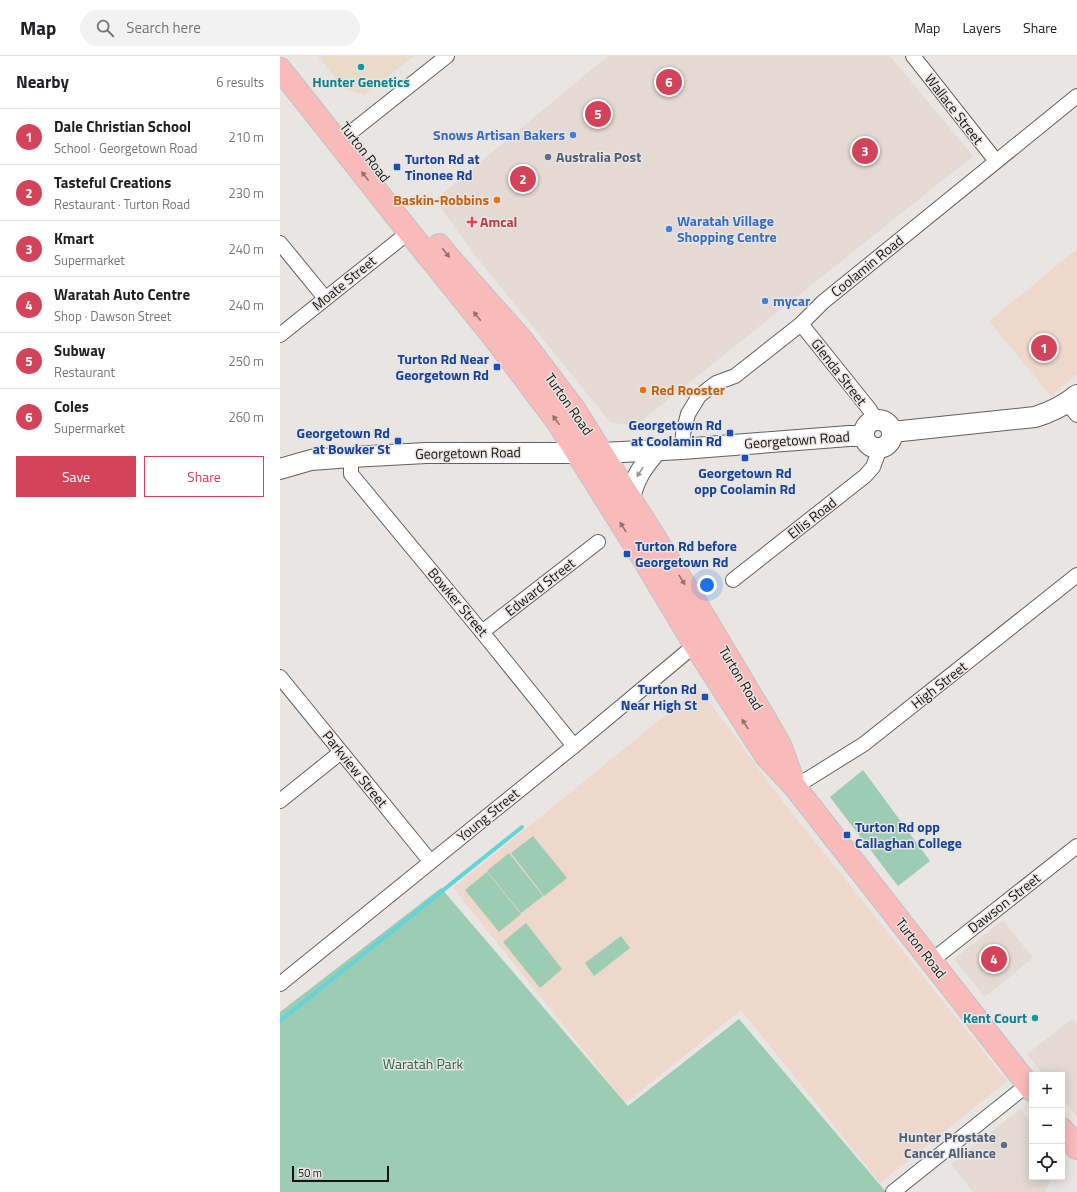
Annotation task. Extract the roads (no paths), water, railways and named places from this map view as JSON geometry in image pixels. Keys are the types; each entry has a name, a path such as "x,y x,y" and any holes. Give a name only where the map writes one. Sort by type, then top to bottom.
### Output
{"main road":[{"name":"Turton Road","path":"290,56 452,261 522,340 574,409 697,605 781,747 795,787"},
{"name":"Turton Road","path":"280,69 496,340 557,421 695,645 766,756 795,787 1029,1087"},
{"path":"1065,1133 1077,1148"}],"street":[{"path":"350,133 447,56"},
{"name":"Wallace Street","path":"912,56 996,161"},
{"name":"Coolamin Road","path":"682,449 683,434 688,414 699,396 716,383 735,376 801,324 822,302 1077,96"},
{"name":"Moate Street","path":"280,335 409,232"},
{"path":"280,243 326,298"},
{"name":"Glenda Street","path":"801,324 876,420"},
{"path":"892,432 1023,419 1035,417 1074,404"},
{"path":"876,420 883,421 888,424 892,432 890,442 880,448 869,445 864,436 867,426 876,420"},
{"name":"Georgetown Road","path":"280,469 311,460 351,457 426,453 602,453 864,436"},
{"name":"Ellis Road","path":"733,580 865,476 873,467 880,448"},
{"path":"630,498 633,484 638,473 657,450"},
{"name":"Bowker Street","path":"351,457 351,474 574,746"},
{"name":"Edward Street","path":"482,632 598,542"},
{"name":"High Street","path":"795,787 864,744 1077,575"},
{"name":"Young Street","path":"280,984 430,861 574,746 695,645"},
{"name":"Parkview Street","path":"280,677 430,861"},
{"path":"280,801 341,752"},
{"name":"Dawson Street","path":"931,961 1077,846"},
{"path":"901,1190 1029,1089"}],"waterway":[{"path":"280,1021 522,827"}],"place":[{"name":"Hunter Genetics","path":"361,67"},
{"name":"Coles","path":"669,82"},
{"name":"Subway","path":"598,114"},
{"name":"Snows Artisan Bakers","path":"573,135"},
{"name":"Kmart","path":"865,151"},
{"name":"Australia Post","path":"548,157"},
{"name":"Turton Rd at Tinonee Rd","path":"397,167"},
{"name":"Tasteful Creations","path":"523,179"},
{"name":"Baskin-Robbins","path":"497,200"},
{"name":"Amcal","path":"472,222"},
{"name":"Waratah Village Shopping Centre","path":"669,229"},
{"name":"mycar","path":"765,301"},
{"name":"Dale Christian School","path":"1044,348"},
{"name":"Turton Rd Near Georgetown Rd","path":"497,367"},
{"name":"Red Rooster","path":"643,390"},
{"name":"Georgetown Rd at Coolamin Rd","path":"730,433"},
{"name":"Georgetown Rd at Bowker St","path":"398,441"},
{"name":"Georgetown Rd opp Coolamin Rd","path":"745,458"},
{"name":"Turton Rd before Georgetown Rd","path":"627,554"},
{"name":"Turton Rd Near High St","path":"705,697"},
{"name":"Turton Rd opp Callaghan College","path":"847,835"},
{"name":"Waratah Auto Centre","path":"994,959"},
{"name":"Kent Court","path":"1035,1018"},
{"name":"Hunter Prostate Cancer Alliance","path":"1004,1145"}],"park label":[{"name":"Waratah Park","path":"423,1064"}]}
